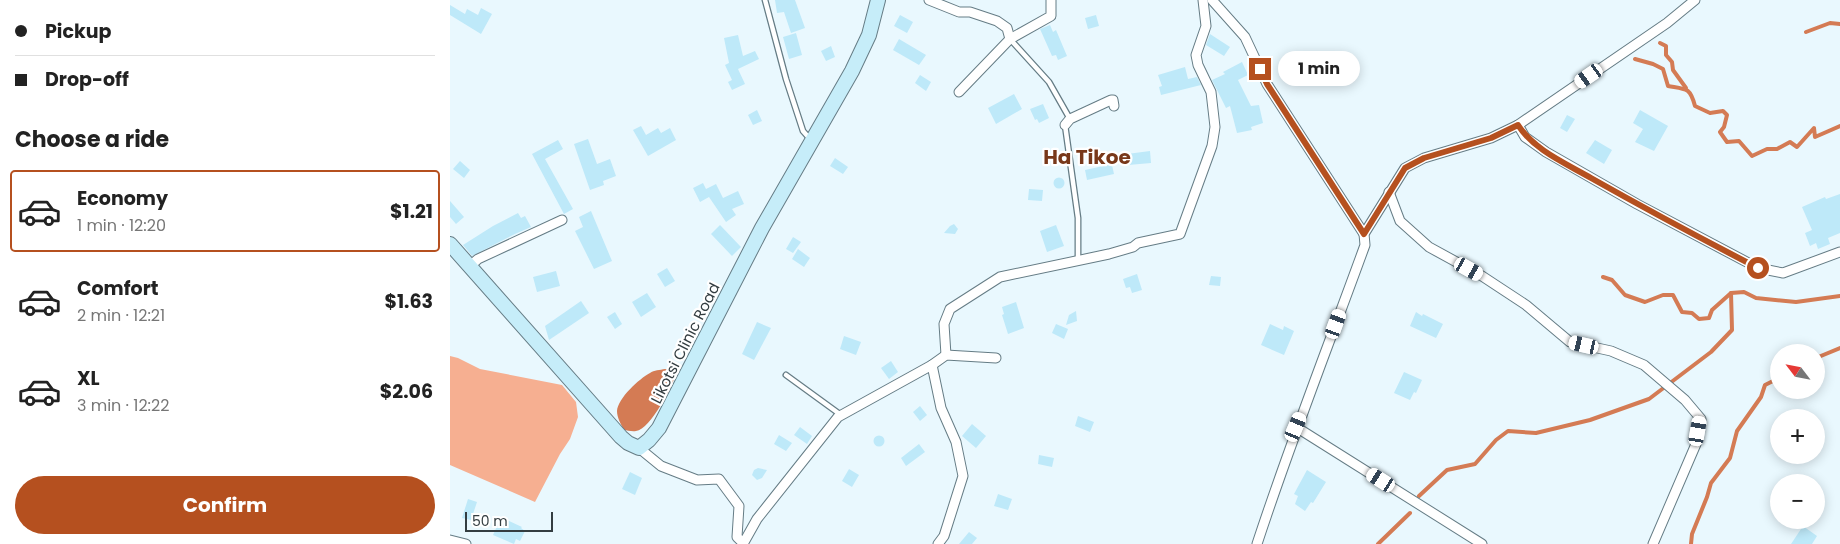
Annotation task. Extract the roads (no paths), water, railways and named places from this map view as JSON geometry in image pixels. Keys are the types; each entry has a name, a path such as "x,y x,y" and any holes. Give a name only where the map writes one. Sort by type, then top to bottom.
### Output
{"street":[{"name":"Likotsi Clinic Road","path":"639,448 659,428 762,228 852,71 870,35 878,0"},
{"path":"929,0 959,12 970,12 997,20 1007,28 1010,39"},
{"path":"959,92 1010,39 1051,16 1051,0"},
{"path":"946,355 944,324 950,309 1000,277 1110,254 1133,247 1138,243 1180,234 1212,146 1215,127 1211,92 1198,65 1196,55 1206,26 1203,0"},
{"path":"1212,0 1245,36 1267,84 1364,234 1365,245 1310,395 1296,427 1257,544"},
{"path":"1364,234 1405,168 1424,158 1491,138 1518,125 1666,24 1695,0"},
{"path":"1068,122 1111,100 1113,100 1114,106"},
{"path":"1518,125 1525,137 1546,152 1637,204 1758,268 1783,272 1840,252"},
{"path":"1389,192 1400,221 1429,247 1482,276 1526,305 1570,342 1611,351 1644,365 1686,400 1700,419 1696,444 1654,544"},
{"path":"470,266 478,259 562,220"},
{"path":"450,244 621,437 639,448 661,466 697,480 719,479 740,506 736,537 743,544 757,519 838,416 932,365 946,355 996,358"},
{"path":"932,365 941,408 956,442 963,476 947,540 938,544"},
{"path":"1296,427 1482,544"},
{"path":"450,540 466,544"}],"lane":[{"path":"765,0 786,79 803,131 812,141"},
{"path":"1010,39 1049,82 1068,122 1077,210 1078,260"},
{"path":"786,375 841,415"}],"waterway":[{"path":"1806,32 1830,23 1840,24"},
{"path":"1660,43 1666,46 1666,55 1672,62 1673,70 1686,88"},
{"path":"1635,59 1663,69 1668,86 1689,92 1695,106 1710,113 1723,111 1727,115 1724,127 1720,132 1727,142 1739,141 1752,156 1767,149 1777,149 1790,142 1797,147 1814,128 1815,137 1840,126"},
{"path":"1603,277 1612,280 1625,295 1645,302 1663,295 1673,295 1682,312 1692,313 1699,319 1709,318 1712,310 1731,293 1744,292 1756,298 1796,302 1840,296"},
{"path":"1419,496 1447,470 1475,464 1496,440 1508,431 1536,433 1590,420 1649,399 1711,352 1732,330 1731,293"},
{"path":"1825,354 1840,348"},
{"path":"1691,544 1692,534 1711,483 1730,458 1737,431 1761,397 1765,385 1770,382"},
{"path":"1378,544 1410,513"}],"district":[{"name":"Ha Tikoe","path":"1087,157"}]}
